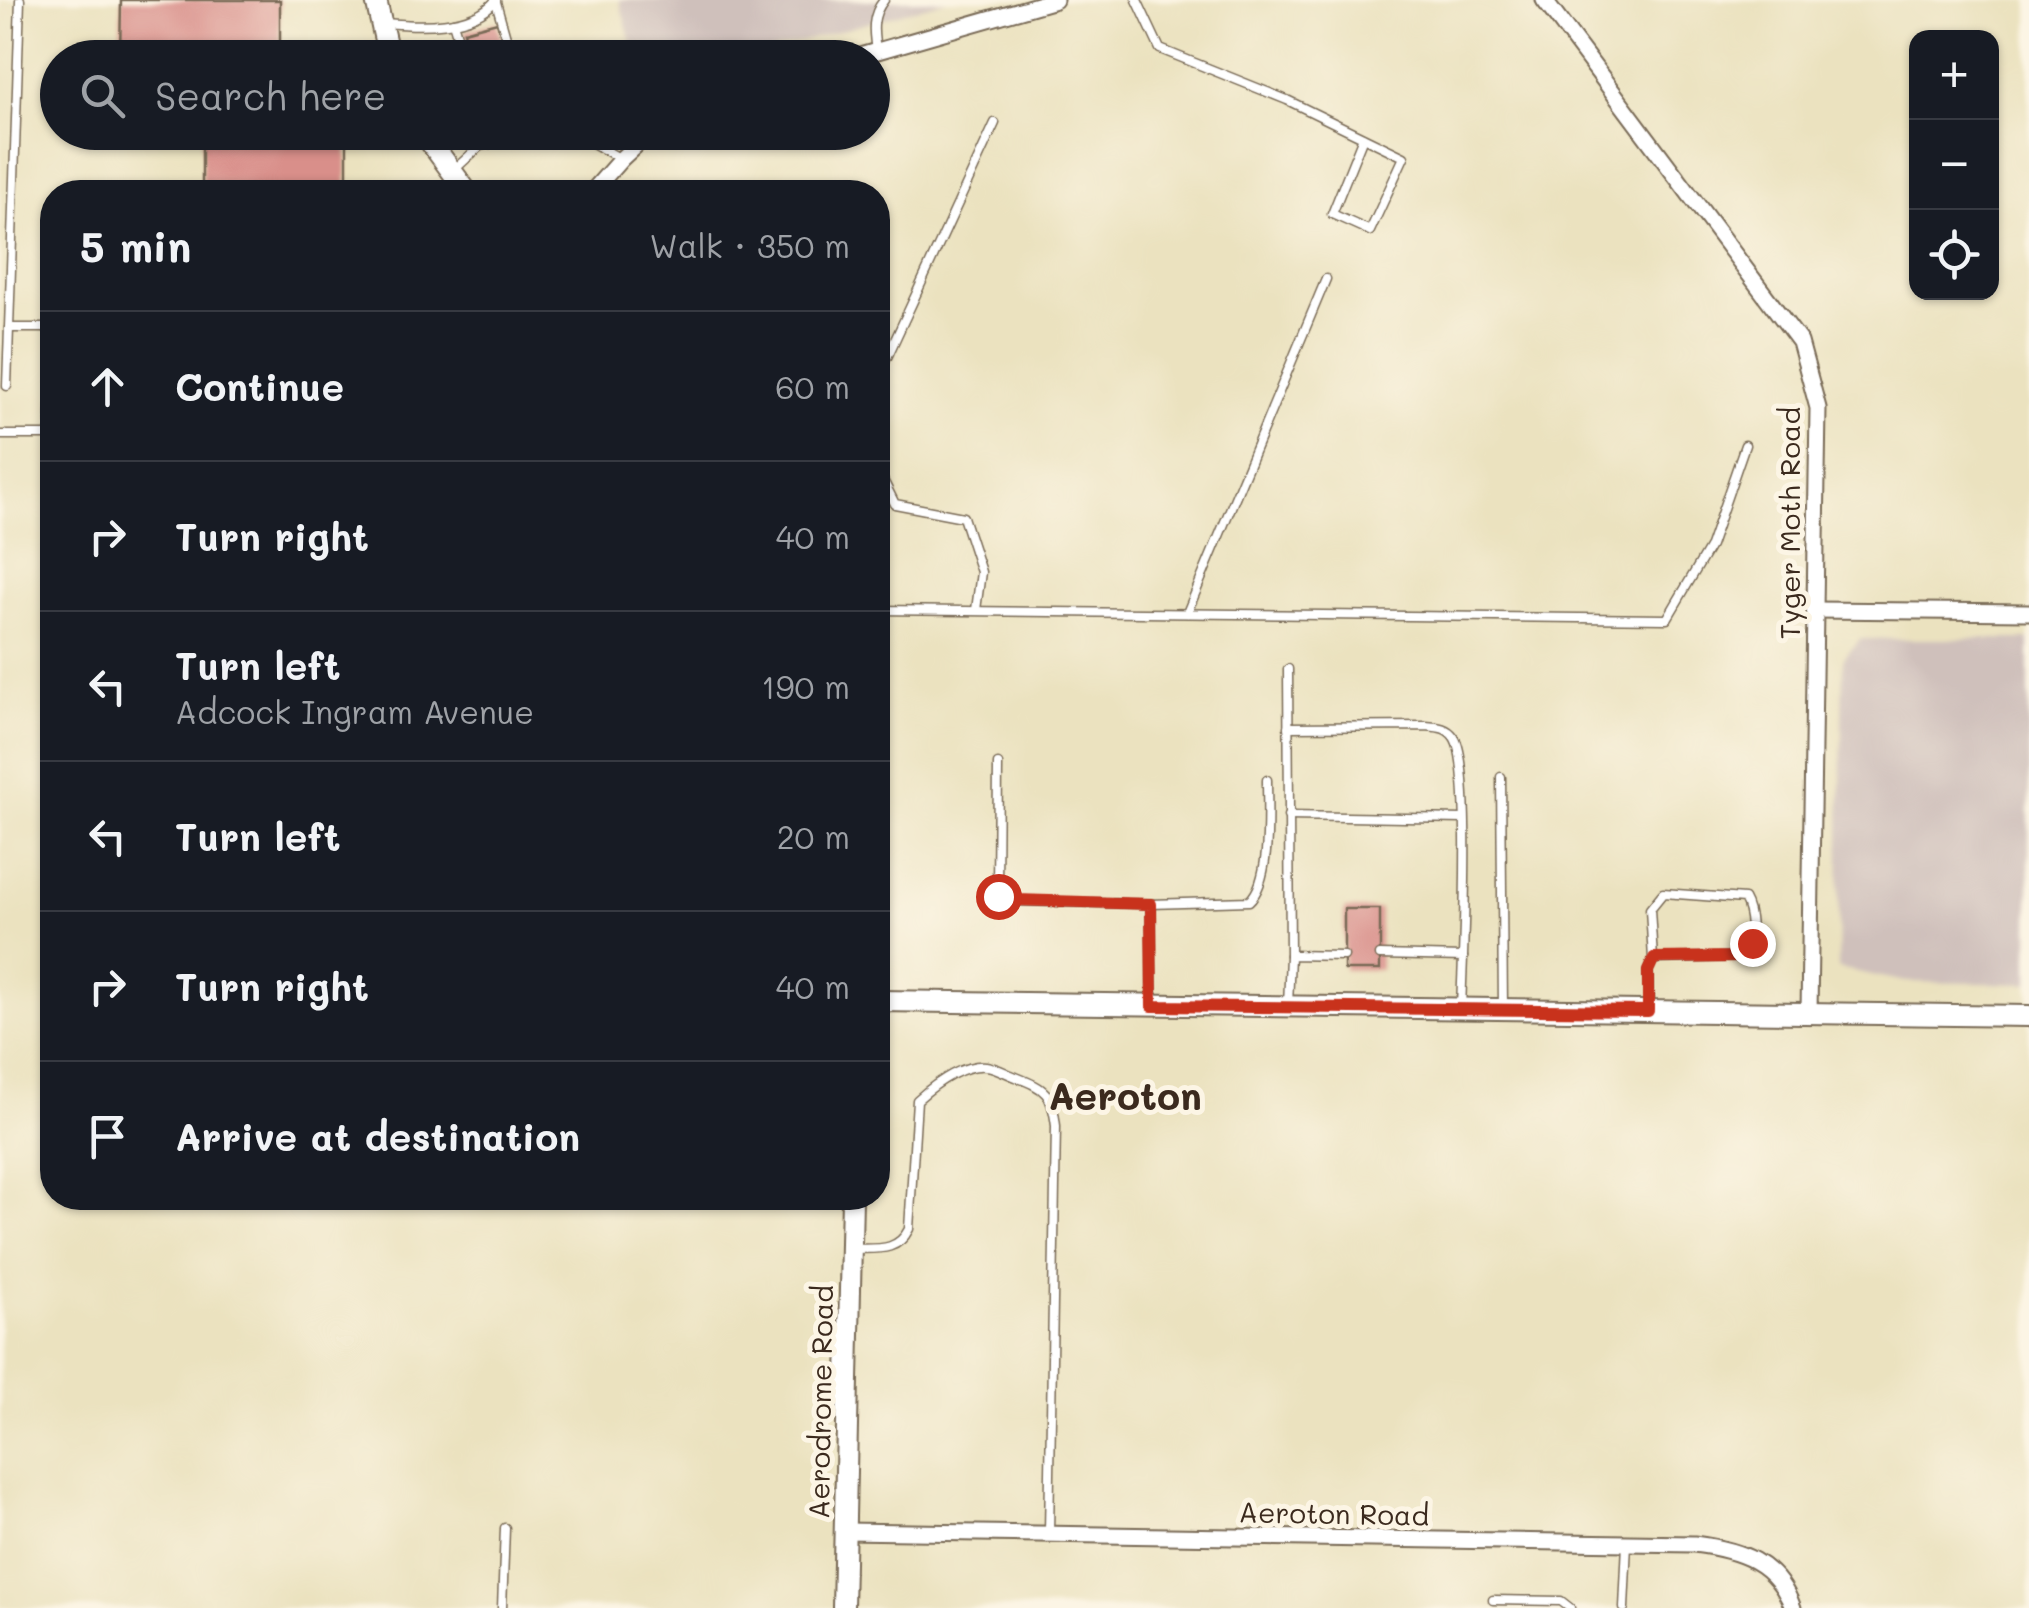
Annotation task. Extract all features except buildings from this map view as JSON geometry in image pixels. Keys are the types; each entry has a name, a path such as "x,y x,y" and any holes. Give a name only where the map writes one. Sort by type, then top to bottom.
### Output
{"street":[{"path":"376,0 384,40"},
{"path":"890,47 1055,0"},
{"name":"Tyger Moth Road","path":"1544,0 1800,342 1818,408 1809,1012"},
{"path":"435,150 457,180"},
{"path":"603,180 631,150"},
{"path":"1814,610 2029,612"},
{"path":"890,1002 2029,1016"},
{"name":"Aerodrome Road","path":"844,1608 852,1210"},
{"name":"Aeroton Road","path":"845,1531 1694,1544 1750,1556 1786,1587 1793,1608"}],"lane":[{"path":"7,386 20,0"},
{"path":"875,40 875,13 884,0"},
{"path":"1136,0 1160,50 1287,100 1363,136 1404,157 1370,231 1332,214 1363,136"},
{"path":"380,23 453,22 488,9 496,1 507,40"},
{"path":"453,22 458,40"},
{"path":"890,352 995,122"},
{"path":"451,173 476,150"},
{"path":"606,150 621,159"},
{"path":"1186,613 1326,279"},
{"path":"9,328 40,327"},
{"path":"0,435 40,435"},
{"path":"890,610 1666,619 1710,546 1745,445"},
{"path":"890,494 895,504 963,517 981,572 976,610"},
{"path":"1288,669 1288,1006"},
{"path":"1288,727 1426,726 1448,730 1459,746 1464,819 1460,1008"},
{"path":"998,764 998,896 1016,900 1248,902 1260,883 1265,856 1267,780"},
{"path":"1501,777 1503,1009"},
{"path":"1288,816 1464,819"},
{"path":"1648,1011 1648,971 1654,958 1650,910 1662,893 1732,896 1744,899 1748,905 1752,943 1747,953 1737,957 1654,958"},
{"path":"1151,904 1152,1006"},
{"path":"1380,954 1464,957"},
{"path":"1290,955 1344,956"},
{"path":"851,1248 894,1248 903,1242 909,1229 917,1100 935,1084 968,1068 987,1066 1042,1087 1054,1103 1056,1126 1049,1534"},
{"path":"502,1608 505,1528"},
{"path":"1624,1608 1627,1543"},
{"path":"1493,1600 1561,1600 1570,1608"}],"shaded area":[{"path":"619,0 947,0 808,40 630,40"},
{"path":"1861,639 2029,639 2029,984 1906,982 1838,968 1843,658"}],"district":[{"name":"Aeroton","path":"1125,1095"}],"route":[{"path":"998,896 1016,900 1151,904 1152,1006 1648,1011 1648,971 1654,958 1737,957 1747,953 1752,943"}]}
